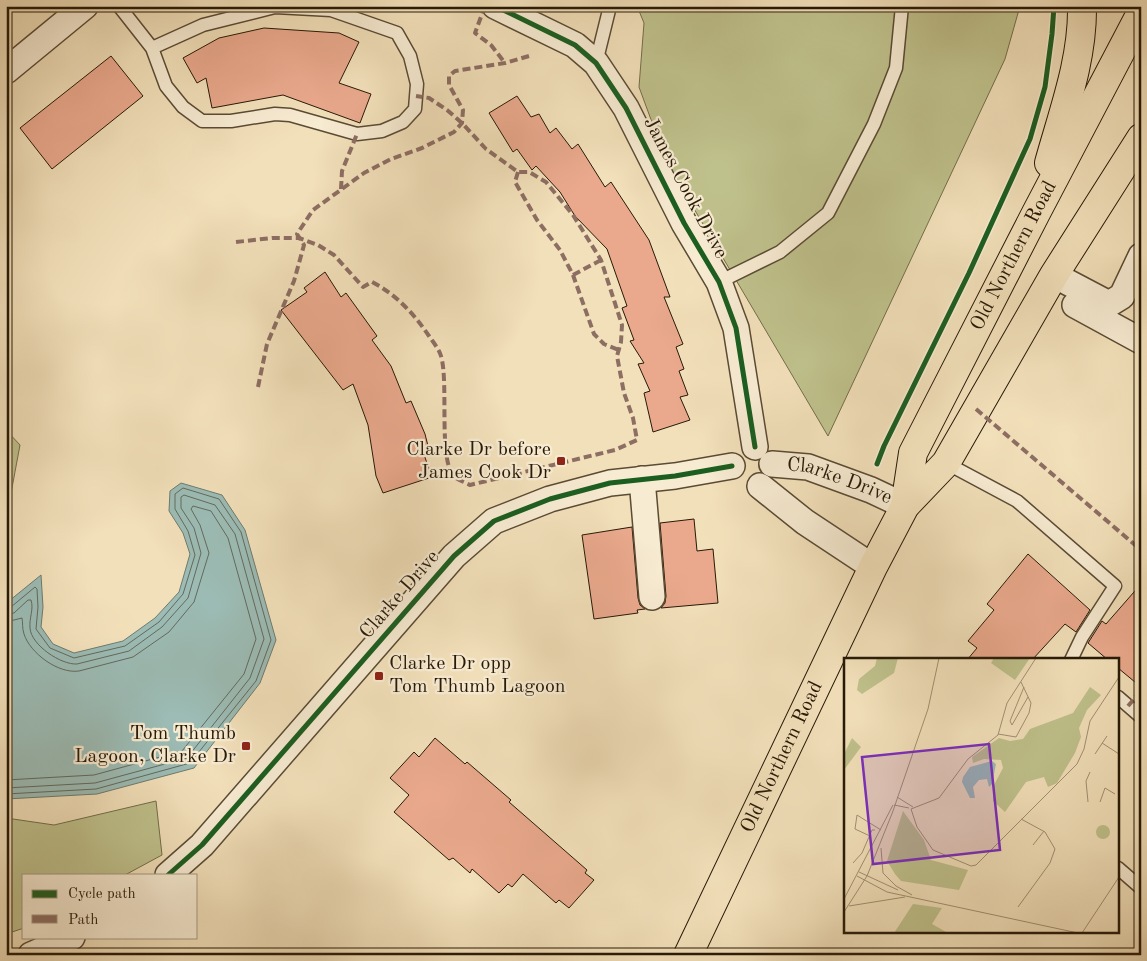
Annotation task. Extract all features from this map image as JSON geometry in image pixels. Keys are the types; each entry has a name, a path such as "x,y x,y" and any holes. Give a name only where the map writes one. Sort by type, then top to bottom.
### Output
{"main road":[{"path":"1036,213 1077,62 1082,6"},
{"name":"Old Northern Road","path":"688,955 904,506 913,453 1141,13"},
{"name":"Old Northern Road","path":"904,506 946,463 1050,282 1141,138"}],"street":[{"path":"6,72 85,6"},
{"name":"James Cook Drive","path":"495,6 575,45 596,63 626,108 684,223 718,282 736,328 762,466"},
{"path":"1050,282 1109,304 1122,296 1141,256"},
{"path":"1050,282 1141,341"},
{"path":"748,447 762,466 754,487 740,484 732,473 732,466 737,454 748,447"},
{"name":"Clarke Drive","path":"169,874 202,845 454,556 494,521 550,499 610,483 675,476 732,466"},
{"name":"Clarke Drive","path":"762,466 808,467 871,490 904,506"},
{"name":"Clarke Drive","path":"762,466 805,522 873,568"},
{"path":"642,479 652,597"},
{"path":"31,955 70,938"}],"lane":[{"path":"119,6 152,48 166,86 183,107 202,121 231,121 275,114 290,115 357,134 382,131 403,122 415,109 417,84 410,56 397,34 331,10 275,7 203,25 152,48"},
{"path":"596,63 610,6"},
{"path":"718,282 780,252 828,213 874,124 896,68 902,6"},
{"path":"946,463 1017,501 1115,586 1082,637 1073,658"},
{"path":"1120,699 1141,716"},
{"path":"1120,870 1141,888"}],"green space":[{"path":"637,6 1020,6 1005,59 828,436 667,163 639,87 644,23"},
{"path":"6,430 20,445 6,520"},
{"path":"156,801 162,855 127,874 22,874 22,929 6,934 6,818 54,825"}],"water":[{"path":"181,483 222,495 245,530 276,640 260,683 194,768 97,794 6,799 6,609 9,601 41,575 43,607 41,627 53,644 74,653 123,641 155,618 179,592 190,554 183,533 169,511 170,491"}],"building":[{"path":"264,28 339,33 359,42 339,83 371,94 360,123 283,95 212,108 206,78 197,83 183,58 219,38"},
{"path":"111,56 143,96 52,169 20,128"},
{"path":"517,96 531,117 539,114 550,133 556,128 572,149 578,144 605,187 611,182 649,240 670,297 664,297 683,344 676,347 684,369 679,371 688,395 680,397 690,420 653,432 644,393 650,391 638,364 644,363 630,341 634,340 622,308 627,306 607,249 575,216 560,192 536,166 532,170 517,149 513,152 489,113"},
{"path":"325,272 341,297 346,293 377,336 372,340 391,366 406,403 411,401 425,434 429,450 423,452 432,477 383,493 376,476 368,425 353,384 343,390 281,310 307,292 304,288"},
{"path":"694,519 697,551 713,549 718,603 661,608 665,603 666,596 660,523"},
{"path":"632,527 638,598 640,605 645,609 637,610 638,613 594,619 582,535"},
{"path":"1028,554 1090,610 1076,632 1065,624 1034,658 969,658 977,648 968,641 994,610 987,604"},
{"path":"1141,584 1141,687 1120,670 1120,658 1106,658 1088,643 1102,621 1106,624"},
{"path":"435,738 465,764 467,762 511,800 509,802 587,870 585,873 594,880 569,908 559,900 556,903 523,874 512,887 508,884 499,893 472,869 470,873 453,858 449,860 394,812 409,795 390,778 414,752 419,757"}],"marked path":[{"path":"485,6 475,33 491,45 505,63"},
{"path":"258,387 267,344 294,281 304,245 297,234 313,210 364,173 391,159 422,148 454,132 462,123 463,110 449,85 449,76 455,71 505,63 529,56"},
{"path":"236,242 272,238 299,238 318,245 334,255 363,287 372,282 397,299 411,313 434,343 441,356 444,384 446,454 449,467 454,476 459,480 470,485 615,450 637,440 633,418 624,393 617,356 621,342 622,325 601,260 573,215 546,182 529,172 518,172 486,149 447,110 429,98 416,96"},
{"path":"341,189 342,171 357,134"},
{"path":"518,172 515,182 537,220 560,250 573,275 594,334 604,344 619,350"},
{"path":"573,275 601,260"},
{"path":"976,409 1141,550"},
{"path":"1128,706 1141,691"}],"cycle path":[{"path":"495,6 575,45 596,63 626,108 684,223 719,282 736,328 755,447"},
{"path":"877,464 884,446 969,273 1030,139 1045,87 1054,6"},
{"path":"169,874 202,845 454,556 494,521 550,499 610,483 675,476 732,466"}],"place":[{"name":"Clarke Dr before James Cook Dr","path":"561,461"},
{"name":"Clarke Dr opp Tom Thumb Lagoon","path":"379,676"},
{"name":"Tom Thumb Lagoon, Clarke Dr","path":"246,746"}]}
